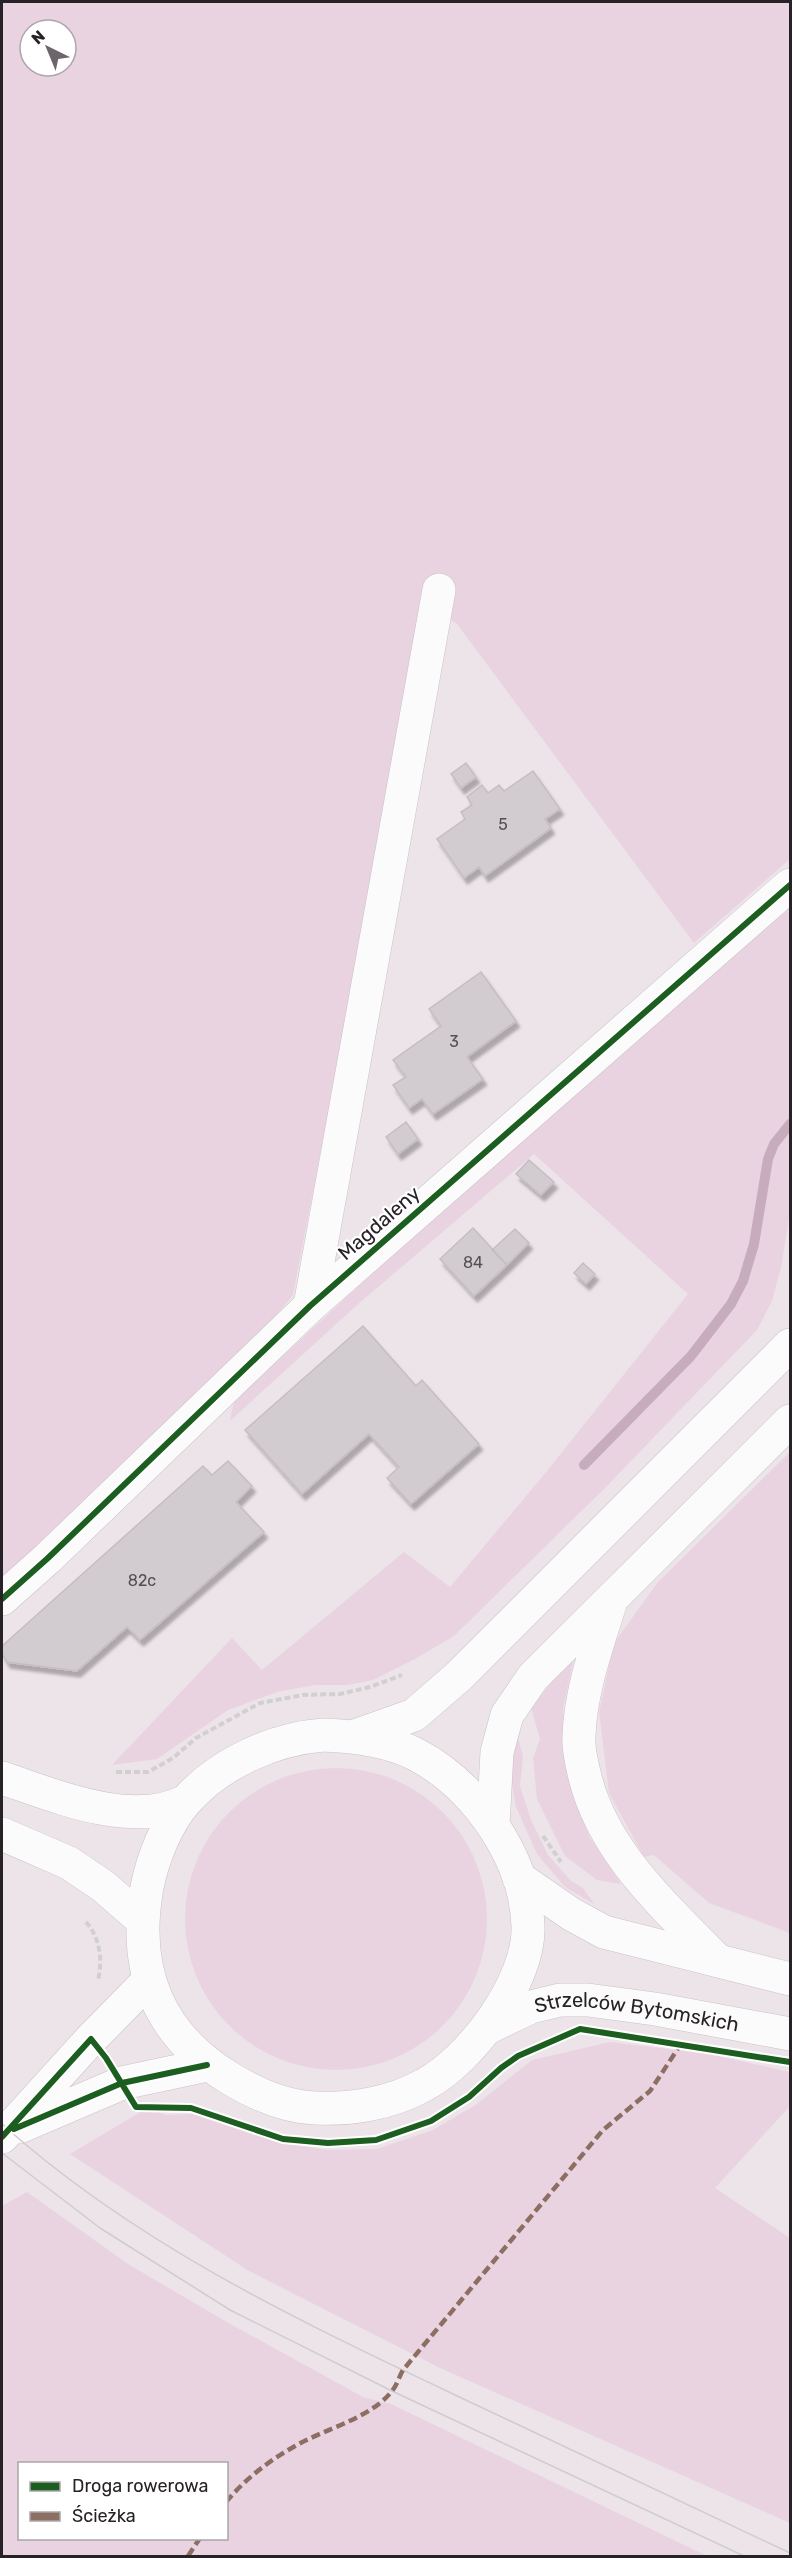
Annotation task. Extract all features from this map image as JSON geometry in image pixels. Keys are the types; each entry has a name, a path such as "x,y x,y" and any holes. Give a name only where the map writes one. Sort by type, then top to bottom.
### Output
{"main road":[{"path":"310,1306 439,590"},
{"name":"Magdaleny","path":"2,1599 48,1558 310,1306 790,885"},
{"path":"355,1736 414,1715 459,1676 790,1345"},
{"path":"493,1825 497,1752 507,1715 533,1677 790,1421"},
{"path":"611,1598 593,1658 579,1730 581,1761 590,1794 604,1827 642,1883 717,1960"},
{"path":"2,1778 91,1807 157,1811 172,1808 186,1801 217,1775 241,1760 287,1740 322,1735 355,1736 394,1746 414,1754 444,1771 483,1811 493,1825 519,1878 528,1928 520,1970 507,1999 487,2028 460,2057 425,2085 371,2105 313,2108 257,2094 207,2065 172,2027 148,1980 142,1953 141,1919 151,1865 167,1831 186,1801"},
{"path":"2,1834 69,1863 103,1886 141,1919"},
{"path":"519,1878 571,1914 604,1932 790,1979"},
{"path":"5,2134 148,1980"},
{"name":"Strzelców Bytomskich","path":"487,2028 531,2007 560,2000 588,2000 655,2009 790,2034"},
{"path":"5,2134 122,2083 207,2065"}],"path":[{"path":"110,1772 148,1772 173,1758 196,1738 260,1703 303,1695 340,1694 370,1687 409,1672"},
{"path":"540,1831 549,1847 568,1870"},
{"path":"84,1920 94,1931 100,1950 100,1969 96,1986"}],"shaded area":[{"path":"2,2 790,2 790,859 694,943 457,624 442,613 431,579 293,1295 271,1322 2,1580"},
{"path":"790,902 790,1211 781,1268 772,1301 757,1330 606,1487 454,1636 373,1680 347,1685 315,1685 277,1692 228,1710 157,1759 112,1765 232,1638 262,1670 404,1552 450,1587 547,1471 688,1294 534,1154 357,1305 230,1421 234,1401 552,1108"},
{"path":"790,1452 790,1933 709,1903 654,1855 644,1857 609,1793 599,1712 614,1643 658,1582"},
{"path":"575,1653 563,1708 567,1775 589,1836 621,1884 597,1880 565,1856 537,1799 533,1758 540,1739 531,1708"},
{"path":"517,1735 523,1756 520,1786 531,1820 548,1855 571,1881 583,1888 594,1904 565,1887 537,1854 516,1807 509,1768"},
{"path":"336,1768 365,1771 394,1780 420,1794 443,1812 461,1835 475,1861 484,1890 487,1919 484,1948 475,1977 461,2003 443,2026 420,2044 394,2058 365,2067 336,2070 307,2067 278,2058 252,2044 229,2026 211,2003 197,1977 188,1948 185,1919 188,1890 197,1861 211,1835 229,1812 252,1794 278,1780 307,1771"},
{"path":"610,2042 709,2054 790,2072 790,2106 715,2188 790,2238 790,2523 440,2368 249,2271 70,2154 149,2107 166,2115 194,2114 281,2143 327,2150 377,2149 433,2130 477,2104 532,2060"},
{"path":"27,2192 128,2264 232,2325 363,2397 391,2404 707,2556 2,2556 2,2206"}],"building":[{"path":"466,763 476,777 461,788 451,774"},
{"path":"533,771 560,809 545,819 551,828 485,876 479,867 464,878 437,839 465,819 461,812 472,805 467,797 482,785 488,793 499,785 504,791"},
{"path":"481,972 516,1021 467,1057 483,1079 433,1114 422,1099 409,1108 393,1085 406,1077 393,1060 441,1026 429,1009"},
{"path":"406,1122 418,1139 398,1154 386,1137"},
{"path":"529,1160 554,1182 541,1195 516,1174"},
{"path":"473,1228 507,1265 474,1296 440,1259"},
{"path":"515,1229 529,1243 507,1265 492,1250"},
{"path":"583,1263 595,1274 586,1284 574,1273"},
{"path":"363,1326 416,1386 422,1380 479,1444 411,1504 387,1478 399,1467 369,1434 302,1494 245,1430"},
{"path":"228,1461 252,1486 236,1502 264,1532 140,1640 127,1627 77,1671 7,1662 2,1654 2,1646 203,1466 212,1475"}],"waterway":[{"path":"584,1465 691,1356 731,1304 743,1281 754,1244 768,1159 774,1144 790,1124"}],"tram line":[{"path":"2,2124 52,2166 105,2205 216,2275 392,2365 790,2553"},
{"path":"2,2153 100,2228 230,2310 392,2391 744,2556"}],"marked path":[{"path":"228,2500 250,2477 277,2457 361,2415 373,2408 394,2389 403,2370 603,2130 650,2091 681,2044"},
{"path":"188,2556 199,2540"}],"cycle path":[{"path":"2,1599 48,1558 310,1306 790,885"},
{"path":"2,2137 91,2039 106,2058 136,2107 191,2108 283,2139 328,2143 376,2140 431,2121 469,2097 518,2056 580,2029 790,2062"},
{"path":"14,2129 122,2083 207,2065"}]}
